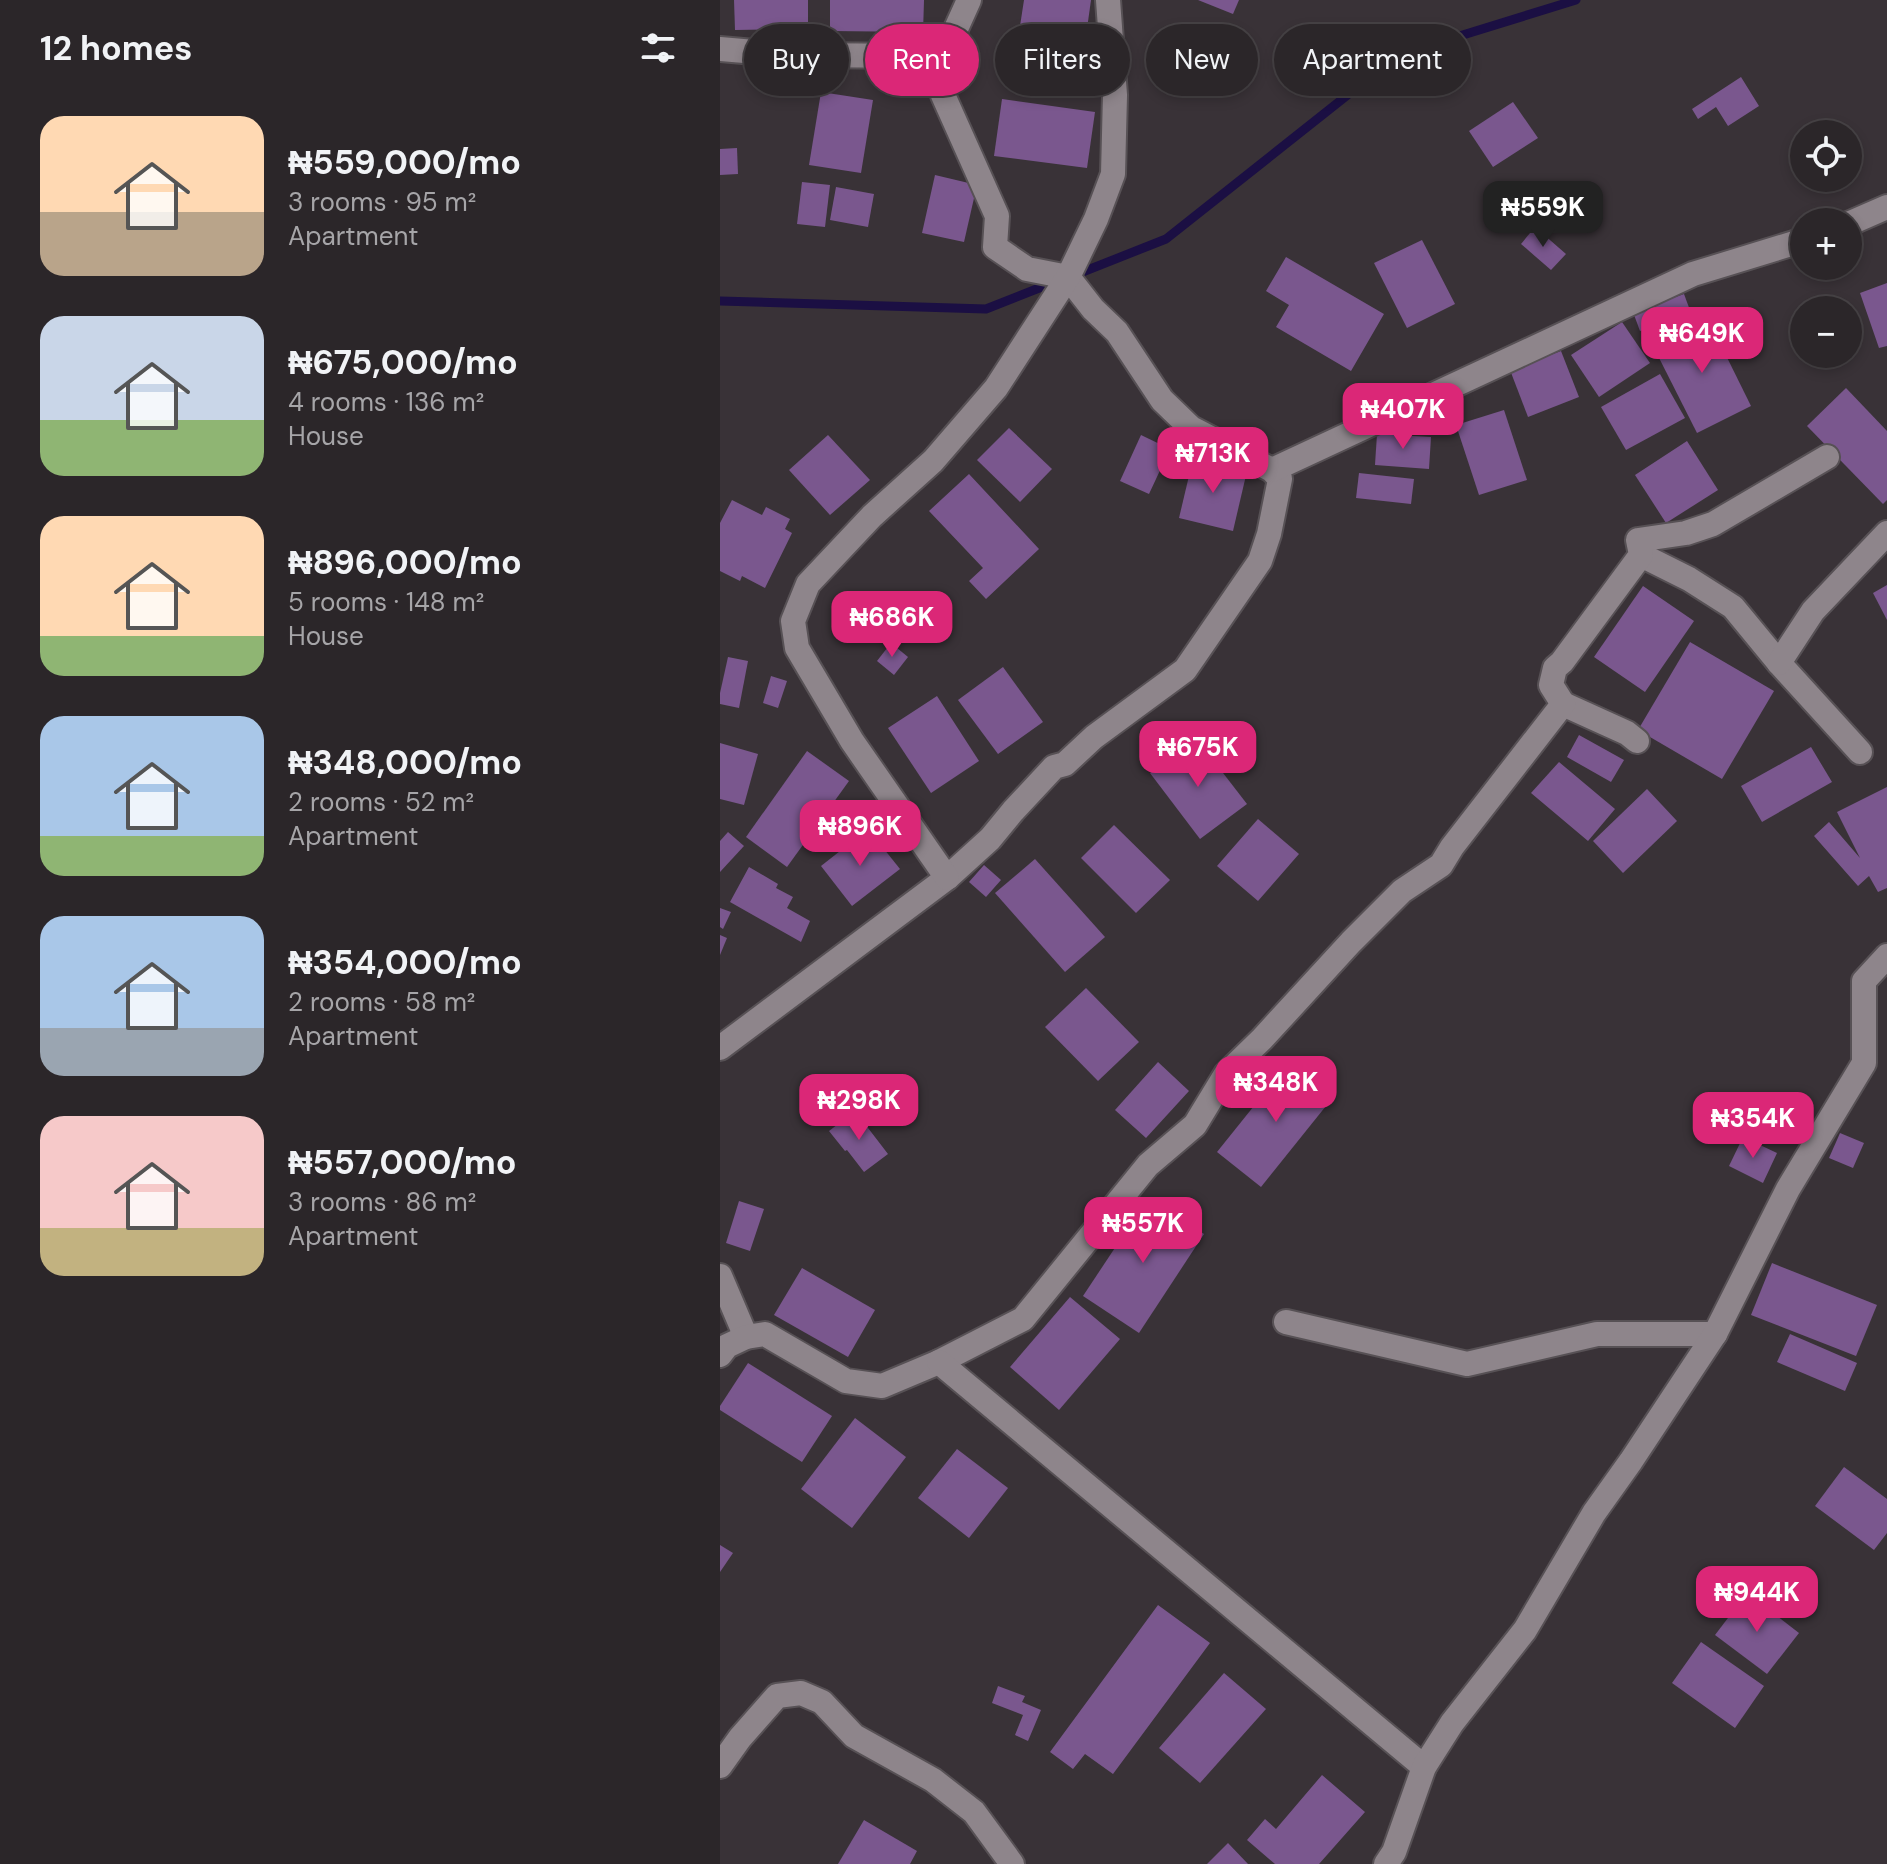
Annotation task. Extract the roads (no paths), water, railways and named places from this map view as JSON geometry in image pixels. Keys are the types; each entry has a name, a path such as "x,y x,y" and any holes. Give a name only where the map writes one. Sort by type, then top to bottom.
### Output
{"street":[{"path":"958,24 969,0"},
{"path":"947,878 852,741 797,648 793,621 808,584 872,516 933,461 996,388 1068,277 1096,219 1113,174 1115,95 1108,0"},
{"path":"720,49 789,55 865,56"},
{"path":"720,1048 947,878 990,839 1054,767 1065,764 1094,737 1185,670 1260,561 1269,534 1280,479 1272,470 1191,428 1162,400 1117,332 1093,309 1068,277 1027,269 995,247 997,216 943,96"},
{"path":"1862,218 1887,207"},
{"path":"1272,470 1693,274 1790,244"},
{"path":"1637,741 1627,733 1563,704 1551,685 1555,668 1641,555 1638,540 1686,533 1713,524 1827,457"},
{"path":"1779,663 1813,611 1887,533"},
{"path":"1641,555 1689,579 1733,607 1860,752"},
{"path":"720,1355 727,1346 746,1337 765,1334 846,1381 882,1386 939,1362 1023,1319 1148,1165 1195,1125 1226,1074 1402,891 1441,865 1563,704"},
{"path":"1386,1864 1394,1852 1424,1767 1452,1723 1525,1630 1594,1513 1715,1334 1788,1189 1864,1063 1864,981 1887,956"},
{"path":"720,1276 746,1337"},
{"path":"1286,1322 1467,1364 1597,1334 1715,1334"},
{"path":"939,1362 1424,1767"},
{"path":"720,1766 777,1696 801,1693 822,1702 854,1736 933,1780 974,1812 1012,1864"}],"waterway":[{"path":"1075,275 1166,239 1398,55 1576,0"},
{"path":"720,301 986,309 1057,281"}]}
